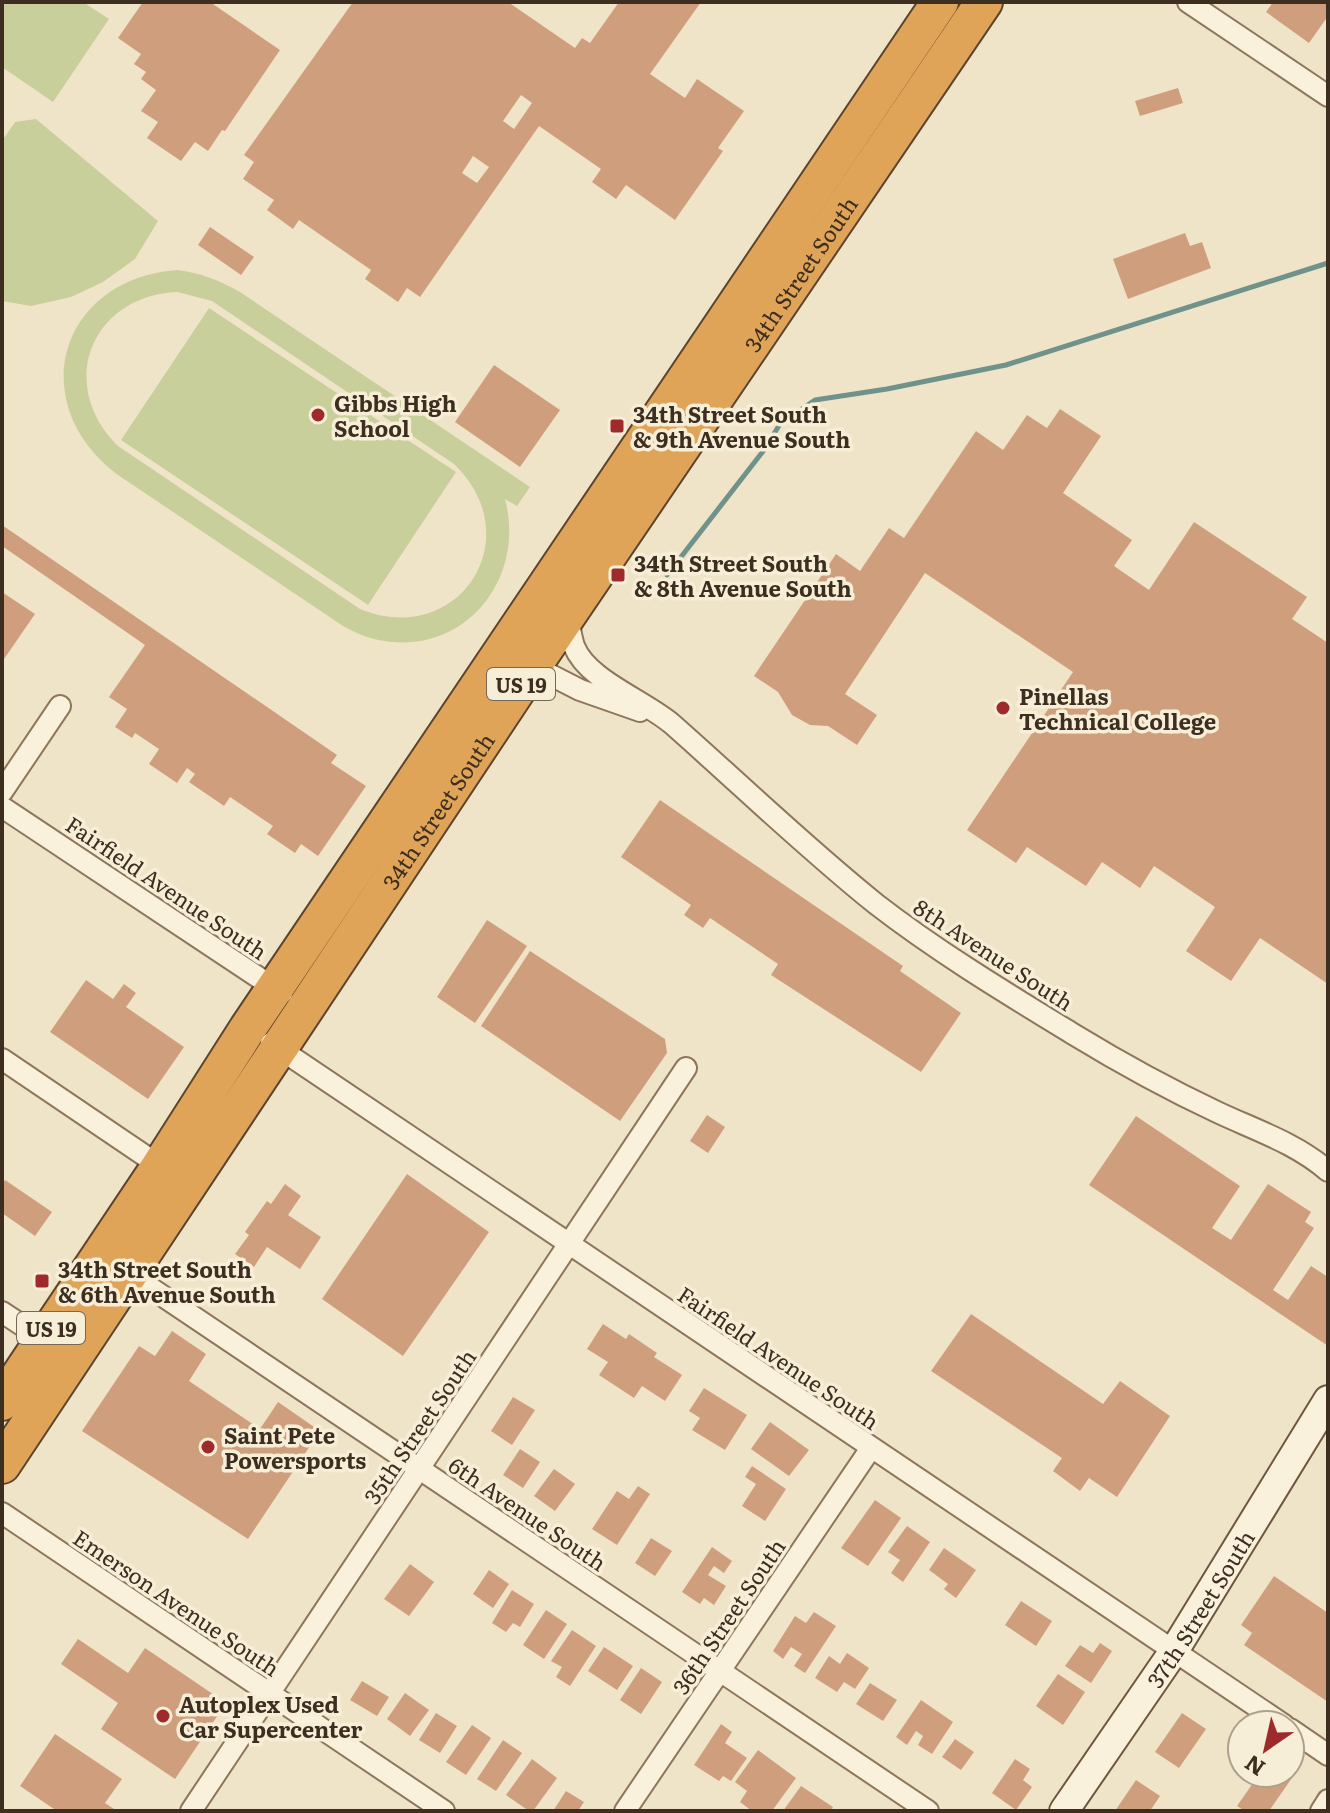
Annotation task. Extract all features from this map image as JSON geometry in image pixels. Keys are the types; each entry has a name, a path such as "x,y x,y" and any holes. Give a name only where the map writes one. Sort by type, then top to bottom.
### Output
{"highway":[{"name":"34th Street South","path":"115,1264 160,1166 248,1028 940,2"},
{"name":"34th Street South","path":"2,1465 58,1349 115,1264 278,1047 984,2"},
{"path":"533,666 547,582"},
{"name":"34th Street South","path":"2,1402 58,1349"}],"street":[{"path":"1188,2 1328,96"},
{"name":"8th Avenue South","path":"567,617 575,648 587,666 670,722 777,820 878,905 975,973 1131,1067 1214,1111 1300,1150 1328,1171"},
{"name":"8th Avenue South","path":"533,666 580,690 670,722"},
{"path":"2,792 60,706"},
{"name":"Fairfield Avenue South","path":"2,807 304,1008"},
{"name":"Fairfield Avenue South","path":"248,1028 1260,1709"},
{"path":"2,1059 160,1166"},
{"name":"35th Street South","path":"191,1811 686,1068"},
{"name":"6th Avenue South","path":"115,1264 928,1811"},
{"path":"2,1312 58,1349"},
{"name":"37th Street South","path":"1064,1811 1174,1651 1328,1400"},
{"name":"36th Street South","path":"625,1811 871,1448"},
{"name":"Emerson Avenue South","path":"2,1513 444,1811"},
{"path":"1306,1740 1328,1755"},
{"path":"1321,1811 1328,1800"}],"green space":[{"path":"2,2 83,2 109,19 53,102 2,67"},
{"path":"36,119 158,221 135,259 103,282 71,297 31,306 2,301 2,141 15,122"},
{"path":"177,270 202,275 240,292 530,487 517,506 505,499 509,528 507,556 498,582 484,604 464,622 441,635 414,642 368,637 343,626 118,475 88,446 71,414 64,381 68,349 81,320 105,296 137,278","holes":["177,292 212,301 454,464 476,493 486,524 484,553 473,579 453,600 427,614 395,617 360,609 118,446 99,422 89,397 87,372 92,348 104,326 123,309 147,297"]},
{"path":"209,308 456,472 368,605 121,440"}],"building":[{"path":"143,2 210,2 280,50 208,151 195,142 181,161 147,138 158,122 141,111 156,90 141,79 146,72 134,64 141,54 118,38"},
{"path":"353,2 508,2 575,48 582,38 590,43 619,2 701,2 650,74 685,98 697,79 744,111 718,148 723,151 675,220 626,185 616,199 592,182 601,169 539,126 420,297 407,288 398,302 365,279 371,270 299,220 293,229 267,210 274,200 243,179 254,162 244,155","holes":["521,95 532,103 514,129 503,121","473,156 489,167 477,183 462,173"]},
{"path":"1273,2 1328,2 1328,16 1309,43 1266,12"},
{"path":"1178,88 1183,103 1140,116 1135,101"},
{"path":"210,227 254,257 241,275 198,245"},
{"path":"1185,233 1190,246 1202,242 1211,268 1128,299 1113,259"},
{"path":"494,365 560,410 520,467 455,422"},
{"path":"1060,409 1101,436 1063,493 1132,540 1114,566 1149,590 1194,522 1307,597 1292,619 1328,643 1328,984 1260,938 1231,981 1186,951 1215,907 1154,866 1140,888 1102,862 1086,886 1027,847 1016,863 967,830 1073,672 925,573 845,694 877,715 857,745 828,726 810,725 792,715 778,692 754,676 836,554 860,571 889,528 904,538 976,431 1003,450 1027,415 1047,428"},
{"path":"2,525 337,755 331,763 366,786 318,856 301,844 295,853 267,834 273,826 230,797 224,806 189,782 195,774 187,768 177,783 149,764 159,749 135,733 132,738 115,727 127,709 109,697 145,645 2,546"},
{"path":"2,592 35,614 2,662"},
{"path":"660,800 903,966 900,971 961,1013 921,1072 771,975 778,964 710,918 703,928 684,915 691,905 621,857"},
{"path":"487,920 527,946 475,1023 437,997"},
{"path":"530,951 665,1039 667,1053 620,1121 481,1026"},
{"path":"86,980 113,999 124,984 136,993 126,1007 184,1047 148,1099 50,1032"},
{"path":"707,1115 725,1127 708,1153 690,1141"},
{"path":"1136,1116 1240,1186 1212,1228 1231,1240 1268,1184 1311,1212 1305,1222 1314,1228 1273,1290 1288,1300 1311,1266 1328,1277 1328,1346 1089,1185"},
{"path":"407,1174 489,1232 403,1356 322,1299"},
{"path":"5,1180 52,1212 35,1236 2,1213 2,1185"},
{"path":"285,1184 301,1196 288,1215 321,1237 300,1269 267,1247 254,1267 235,1254 249,1235 245,1232 267,1201 271,1204"},
{"path":"971,1314 1103,1404 1120,1381 1170,1416 1117,1497 1089,1478 1080,1491 1053,1471 1062,1458 931,1371"},
{"path":"603,1324 626,1339 629,1334 657,1353 654,1357 682,1375 665,1401 642,1386 634,1398 599,1375 608,1362 587,1349"},
{"name":"Saint Pete Powersports","path":"172,1331 206,1354 189,1381 260,1429 278,1402 320,1431 248,1539 82,1431 139,1346 155,1356"},
{"path":"704,1388 747,1415 725,1450 692,1430 700,1418 689,1411"},
{"path":"513,1397 535,1410 512,1445 491,1431"},
{"path":"770,1422 809,1450 789,1476 751,1449"},
{"path":"520,1449 540,1462 523,1488 503,1475"},
{"path":"752,1466 786,1489 765,1521 742,1506 756,1484 745,1477"},
{"path":"554,1469 575,1484 555,1511 534,1496"},
{"path":"638,1486 650,1494 617,1545 592,1529 617,1491 629,1499"},
{"path":"875,1500 901,1518 868,1566 841,1548"},
{"path":"907,1526 930,1542 903,1582 891,1573 900,1560 888,1552"},
{"path":"651,1538 672,1551 655,1576 635,1563"},
{"path":"712,1547 732,1561 724,1573 714,1566 708,1575 726,1586 714,1605 704,1598 700,1604 682,1592"},
{"path":"944,1548 976,1570 956,1598 944,1589 948,1584 929,1570"},
{"path":"410,1564 434,1582 409,1616 384,1599"},
{"path":"489,1570 509,1584 493,1608 473,1594"},
{"path":"1274,1576 1328,1613 1328,1702 1244,1645 1252,1633 1241,1625"},
{"path":"512,1590 534,1604 520,1627 513,1623 506,1632 492,1623"},
{"path":"1021,1601 1052,1621 1036,1646 1005,1625"},
{"path":"546,1610 567,1624 544,1659 523,1645"},
{"path":"814,1612 836,1626 805,1673 794,1666 802,1654 791,1647 783,1659 773,1651 795,1616 806,1623"},
{"path":"572,1630 596,1646 570,1686 556,1677 562,1667 551,1661"},
{"name":"Autoplex Used Car Supercenter","path":"78,1639 128,1673 145,1648 226,1703 175,1779 101,1729 118,1703 61,1664"},
{"path":"1100,1643 1112,1651 1091,1683 1065,1666 1080,1645 1093,1653"},
{"path":"604,1647 633,1666 617,1690 588,1671"},
{"path":"847,1653 869,1668 855,1689 844,1682 837,1692 815,1678 829,1656 840,1664"},
{"path":"641,1668 662,1682 641,1714 620,1700"},
{"path":"1058,1674 1085,1692 1063,1725 1036,1706"},
{"path":"362,1681 389,1697 377,1716 350,1700"},
{"path":"870,1683 897,1700 883,1721 856,1704"},
{"path":"405,1693 429,1710 410,1736 387,1719"},
{"path":"921,1700 953,1722 932,1754 918,1745 923,1736 916,1731 907,1745 896,1737"},
{"path":"436,1713 457,1726 440,1753 419,1740"},
{"path":"1182,1713 1206,1729 1179,1768 1155,1752"},
{"path":"721,1724 732,1732 725,1743 747,1758 731,1781 723,1776 719,1781 694,1765"},
{"path":"472,1725 491,1738 466,1775 446,1762"},
{"path":"55,1734 122,1779 105,1803 117,1811 57,1811 20,1786"},
{"path":"955,1739 974,1752 961,1770 942,1757"},
{"path":"503,1740 522,1753 496,1791 477,1779"},
{"path":"758,1750 796,1778 772,1811 752,1811 740,1802 747,1791 735,1782"},
{"path":"532,1759 557,1778 533,1811 529,1811 506,1795"},
{"path":"1015,1759 1030,1769 1023,1780 1032,1787 1016,1810 992,1793"},
{"path":"1136,1780 1160,1796 1150,1811 1115,1811"},
{"path":"801,1786 833,1807 831,1811 783,1811"},
{"path":"1249,1789 1284,1789 1269,1811 1245,1811 1237,1806"},
{"path":"566,1791 584,1802 578,1811 553,1811"}],"waterway":[{"path":"667,575 764,450 780,424 815,400 1006,365 1328,263"}],"place":[{"name":"Gibbs High School","path":"318,415"},
{"name":"34th Street South & 9th Avenue South","path":"617,426"},
{"name":"34th Street South & 8th Avenue South","path":"618,575"},
{"name":"Pinellas Technical College","path":"1003,708"},
{"name":"34th Street South & 6th Avenue South","path":"42,1281"},
{"name":"Saint Pete Powersports","path":"208,1447"},
{"name":"Autoplex Used Car Supercenter","path":"163,1716"}]}
